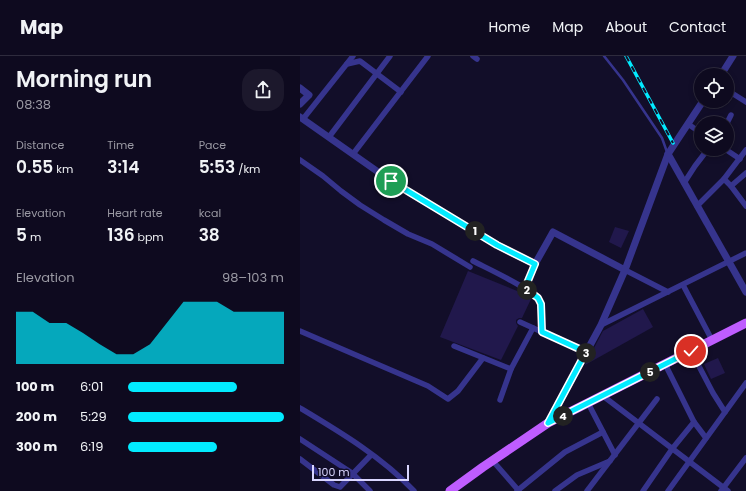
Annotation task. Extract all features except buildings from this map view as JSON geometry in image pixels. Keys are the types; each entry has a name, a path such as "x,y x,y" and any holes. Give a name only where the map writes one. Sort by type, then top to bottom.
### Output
{"main road":[{"path":"450,491 492,460 548,423 746,323"}],"street":[{"path":"352,56 302,118 391,181 497,245 535,264"},
{"path":"329,137 390,56"},
{"path":"353,154 428,56"},
{"path":"725,68 733,56"},
{"path":"347,64 360,61 401,92"},
{"path":"300,88 309,95 300,104"},
{"path":"734,94 745,99"},
{"path":"548,423 601,325 625,270 668,154 698,108"},
{"path":"688,124 694,128"},
{"path":"697,206 724,179 746,150"},
{"path":"668,154 746,292"},
{"path":"734,155 740,159"},
{"path":"684,183 703,156"},
{"path":"300,160 324,176 341,191 408,234 525,288 538,298 541,304 542,332"},
{"path":"731,186 746,173"},
{"path":"724,179 746,206"},
{"path":"525,288 535,264 553,232 668,292"},
{"path":"601,325 746,253"},
{"path":"683,285 712,340"},
{"path":"520,322 586,352"},
{"path":"500,400 511,369 533,328"},
{"path":"300,331 428,386 448,399 458,391 483,358"},
{"path":"454,346 511,369"},
{"path":"691,351 713,393 725,412"},
{"path":"664,364 694,422 706,438"},
{"path":"668,491 746,383"},
{"path":"602,396 724,490 746,458"},
{"path":"587,491 657,399"},
{"path":"588,403 615,455"},
{"path":"300,408 333,428 371,455 398,475 414,491"},
{"path":"643,491 672,449 694,422"},
{"path":"492,460 518,491 565,452 603,432"},
{"path":"300,439 352,473 370,491"},
{"path":"300,460 334,485 340,487 371,455"},
{"path":"555,491 576,475 610,461"}],"lane":[{"path":"604,56 623,80 662,138 668,154"}],"railway":[{"path":"626,56 673,143"}],"route":[{"path":"391,181 497,245 535,264 525,288 538,298 541,304 542,332 586,352 548,423 691,351"}]}
